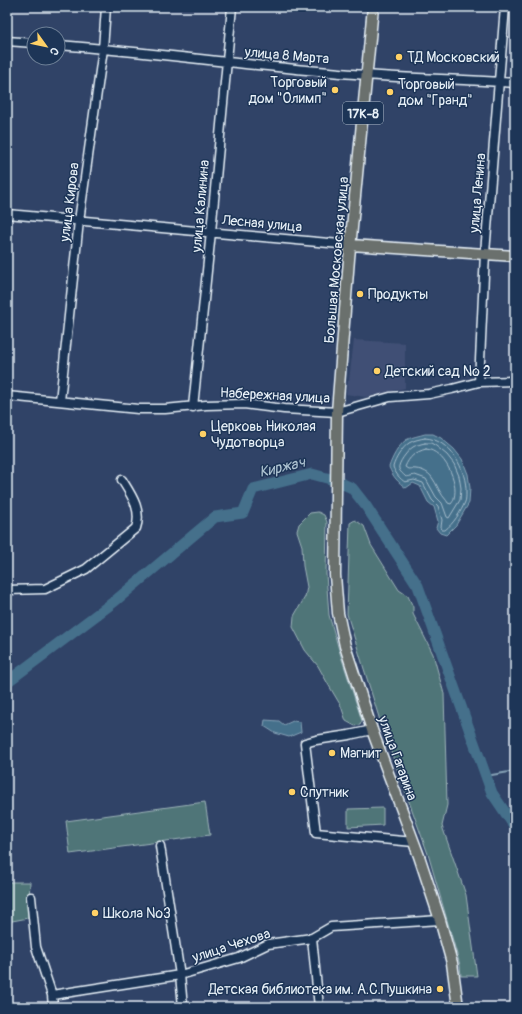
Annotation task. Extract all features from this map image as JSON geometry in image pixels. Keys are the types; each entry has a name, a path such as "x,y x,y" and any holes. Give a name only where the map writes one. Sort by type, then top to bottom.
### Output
{"main road":[{"name":"Большая Московская улица","path":"336,516 337,412 373,7"},
{"name":"Лесная улица","path":"351,245 515,256"},
{"name":"улица Гагарина","path":"336,516 335,575 338,613 345,646 372,730 414,842 440,920 452,963 458,1007"}],"street":[{"name":"улица Кирова","path":"60,401 79,221 103,49 106,7"},
{"name":"улица Калинина","path":"193,407 232,7"},
{"name":"улица Ленина","path":"479,382 485,253 505,7"},
{"path":"7,41 26,42"},
{"name":"улица 8 Марта","path":"66,46 366,75 515,83"},
{"name":"Лесная улица","path":"7,214 351,245"},
{"name":"Набережная улица","path":"7,396 138,409 165,409 206,405 244,404 284,409 337,412 390,397 429,394 479,382 515,381"},
{"path":"7,590 45,589 86,569 136,528 138,524 136,502 122,480"},
{"path":"372,730 305,743 316,833 414,842"},
{"path":"160,846 180,975 183,1007"},
{"path":"31,897 36,947 52,995 53,1007"},
{"name":"улица Чехова","path":"52,995 180,975 239,958 268,944 312,938 331,927 440,920"},
{"path":"312,938 319,1007"}],"shaded area":[{"name":"Детский сад № 2","path":"354,340 405,343 405,388 366,397 346,394"}],"green space":[{"path":"318,512 324,515 327,522 326,574 329,615 362,721 360,725 355,726 346,721 341,706 318,666 305,650 293,627 294,616 305,597 307,587 303,566 302,546 297,531 299,524 310,513"},
{"path":"355,520 364,526 371,545 399,590 408,596 413,607 413,614 433,654 444,694 447,805 442,826 466,895 477,976 461,976 460,965 428,854 382,727 347,614 350,523"},
{"path":"205,802 210,835 70,854 66,821"},
{"path":"383,808 383,825 348,827 348,809"},
{"path":"7,882 30,882 28,918 7,922"}],"water":[{"path":"425,434 433,434 441,438 454,449 462,459 468,474 470,488 469,503 456,525 446,535 440,533 436,528 438,521 434,507 428,502 420,486 413,483 406,488 396,479 389,467 400,445 410,438"},
{"path":"265,720 279,721 284,725 293,721 300,722 301,732 289,737 275,733 264,726"}],"waterway":[{"name":"Киржач","path":"7,682 115,601 215,517 243,513 253,489 312,474 334,480 352,488 366,506 418,586 492,793 515,827"},
{"path":"486,776 515,772"}],"place":[{"name":"ТД Московский","path":"399,57"},
{"name":"Торговый дом \"Олимп\"","path":"335,90"},
{"name":"Торговый дом \"Гранд\"","path":"390,92"},
{"name":"Продукты","path":"360,294"},
{"name":"Детский сад № 2","path":"377,371"},
{"name":"Церковь Николая Чудотворца","path":"203,434"},
{"name":"Магнит","path":"332,753"},
{"name":"Спутник","path":"292,792"},
{"name":"Школа №3","path":"95,913"},
{"name":"Детская библиотека им. А.С.Пушкина","path":"440,989"}]}
